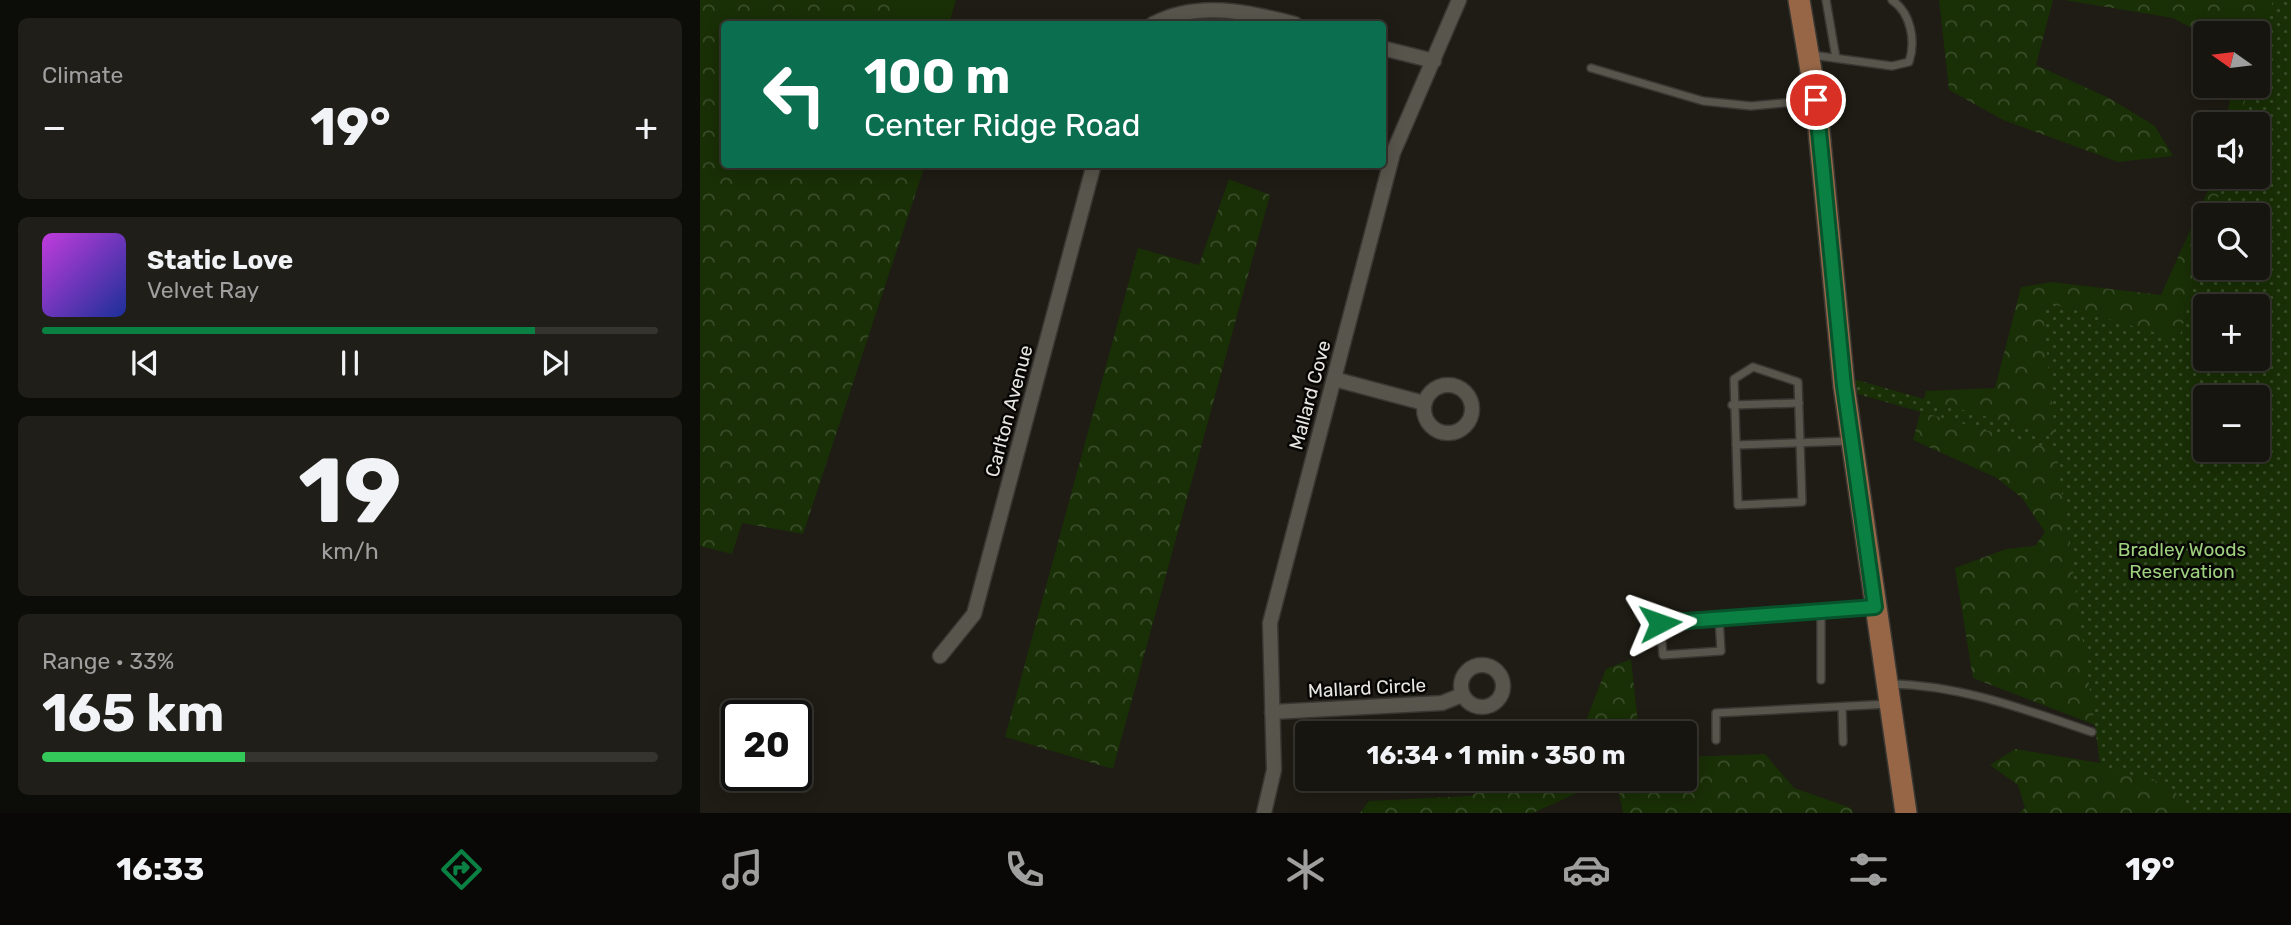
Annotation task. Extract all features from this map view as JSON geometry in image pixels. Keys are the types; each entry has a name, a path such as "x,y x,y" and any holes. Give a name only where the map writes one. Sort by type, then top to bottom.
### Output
{"main road":[{"path":"1799,0 1816,100 1851,441 1906,813"}],"street":[{"name":"Mallard Cove","path":"1264,813 1274,770 1270,623 1393,153 1459,0"},
{"path":"1158,21 1200,2 1221,4 1284,21"},
{"path":"1386,49 1434,61"},
{"name":"Carlton Avenue","path":"940,656 974,614 1093,168"},
{"path":"1334,379 1424,403"},
{"name":"Mallard Circle","path":"1272,712 1442,703 1462,695"}],"lane":[{"path":"1826,0 1836,58"},
{"path":"1808,55 1892,66 1909,62 1914,49 1908,21 1892,0"},
{"path":"1591,68 1703,101 1751,106 1816,100"},
{"path":"1753,367 1798,382 1799,402 1802,502 1738,505 1732,405 1734,379 1753,367"},
{"path":"1732,405 1799,402"},
{"path":"1735,445 1851,441"},
{"path":"1719,618 1721,650 1663,655 1660,623 1719,618 1875,607"},
{"path":"1821,611 1821,680"},
{"path":"1716,740 1716,713 1842,707 1923,684 1961,691 2092,732"},
{"path":"1842,707 1843,742"}],"green space":[{"path":"700,0 902,0 916,21 721,21 721,168 924,168 803,534 742,523 732,554 700,546"},
{"path":"818,0 956,0 950,21 892,21"},
{"path":"1939,0 2053,0 2036,65 2109,98 2155,126 2173,156 2118,162 2003,120 1949,90"},
{"name":"Bradley Woods Reservation","path":"2064,0 2291,0 2291,813 2019,813 2025,808 2018,785 1990,765 2015,749 2100,763 2095,725 1973,678 1955,568 2006,549 2035,546 2045,532 2022,498 1997,478 1913,440 1926,391 1995,388 2021,287 2052,282 2161,295 2193,224 2193,280 2270,280 2270,203 2202,203 2209,189 2270,189 2270,112 2228,112 2230,98 2270,98 2270,21 2193,21 2193,29 2173,18"},
{"name":"Bradley Woods Reservation","path":"2273,0 2291,0 2291,813 2185,813 2182,801 2165,785 2139,776 2101,769 2056,450 1847,391 1846,377 2055,436 2042,301 2179,339 2195,280 2270,280 2270,203 2216,203 2221,189 2270,189 2270,112 2241,112 2246,98 2270,98 2270,21 2267,21"},
{"path":"1229,179 1270,195 1113,769 1005,737 1138,248 1199,265"},
{"path":"1631,659 1638,721 1586,721 1606,669"},
{"path":"1765,754 1794,788 1851,808 1854,813 1623,813 1619,791 1697,791 1697,757"},
{"path":"1481,791 1582,791 1533,813 1360,813 1369,801 1470,796"}],"route":[{"path":"1660,623 1875,607 1844,386 1816,100"}]}
